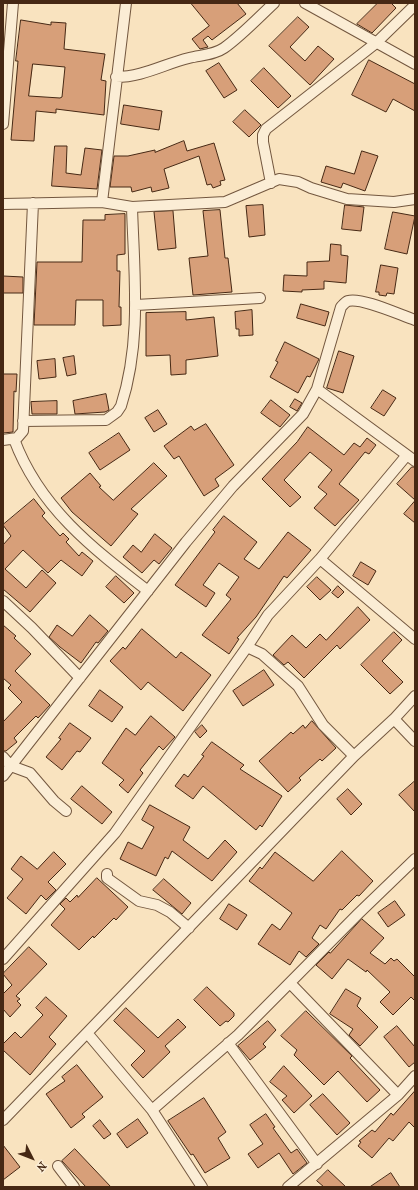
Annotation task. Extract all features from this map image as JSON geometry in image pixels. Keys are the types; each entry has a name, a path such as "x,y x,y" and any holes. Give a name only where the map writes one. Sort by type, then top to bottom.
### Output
{"street":[{"path":"3,124 13,3"},
{"path":"102,202 126,3"},
{"path":"116,77 132,77 144,74 181,60 211,54 224,48 274,3"},
{"path":"305,3 415,64"},
{"path":"271,182 263,142 263,135 266,129 343,67 376,43 415,5"},
{"path":"3,204 102,202 132,207 225,202 279,179 298,182 329,194 361,201 394,202 415,199"},
{"path":"3,440 14,439 21,434 23,421 33,203"},
{"path":"23,421 93,422 106,420 117,412 124,397 132,363 135,338 136,305 132,207"},
{"path":"136,305 260,298"},
{"path":"3,776 148,591 233,486 303,414 317,389 341,307 347,302 352,301 368,303 415,320"},
{"path":"3,959 115,834 268,615 411,458 317,389"},
{"path":"14,439 21,457 41,491 68,525 98,553 148,591"},
{"path":"320,559 415,639"},
{"path":"3,601 32,628 80,678"},
{"path":"247,647 262,654 298,686 323,725 354,756"},
{"path":"3,1120 88,1034 354,756 394,719 415,696"},
{"path":"394,719 415,740"},
{"path":"3,757 11,766 30,773 54,801 66,811"},
{"path":"152,1110 228,1044 415,859"},
{"path":"107,874 107,878 130,896 138,901 157,905 170,912 189,928"},
{"path":"290,983 398,1095"},
{"path":"88,1034 152,1110 202,1187"},
{"path":"228,1044 317,1164"},
{"path":"288,1187 398,1095 415,1076"},
{"path":"58,1166 74,1187"}],"building":[{"path":"191,3 237,3 246,14 212,40 208,36 203,40 208,47 200,49 192,39 209,26"},
{"path":"378,3 391,3 396,8 372,33 357,24"},
{"path":"298,17 309,27 290,47 305,61 318,46 334,59 310,85 269,46"},
{"path":"21,20 51,25 51,22 66,23 64,49 105,54 101,80 106,81 104,115 56,109 56,113 36,111 34,141 11,140 18,61 16,61","holes":["33,64 65,67 62,97 29,96"]},
{"path":"369,60 415,84 415,111 393,99 386,112 352,95"},
{"path":"219,63 237,90 224,98 206,71"},
{"path":"264,68 291,96 278,108 251,81"},
{"path":"124,105 162,111 159,130 121,124"},
{"path":"245,110 261,125 249,137 233,122"},
{"path":"184,141 187,151 214,143 225,180 220,181 221,185 213,188 211,184 207,185 199,156 164,169 169,188 152,192 151,187 132,192 131,187 110,187 114,156 128,156 155,150 155,152"},
{"path":"55,146 67,146 66,173 81,175 85,148 102,150 97,189 52,186"},
{"path":"362,151 378,156 365,191 343,183 341,188 321,182 326,166 354,174"},
{"path":"263,205 265,235 249,237 246,206"},
{"path":"345,205 364,207 361,231 342,229"},
{"path":"220,210 225,258 228,258 232,292 193,295 189,258 208,256 203,211"},
{"path":"173,211 176,248 158,250 154,212"},
{"path":"393,212 415,216 407,254 385,249"},
{"path":"125,214 125,254 117,255 117,271 120,271 119,307 121,307 121,325 103,326 103,300 76,300 75,325 34,325 37,262 82,262 83,220 105,220 105,215"},
{"path":"331,244 341,245 341,255 348,256 346,283 324,281 324,289 302,290 302,292 283,291 284,275 307,276 307,262 329,261"},
{"path":"381,265 398,268 394,294 387,293 386,296 379,295 379,292 376,292"},
{"path":"3,276 23,277 23,293 3,293"},
{"path":"301,304 329,312 325,326 297,318"},
{"path":"252,310 253,335 239,336 239,329 236,329 235,312"},
{"path":"186,312 186,320 214,317 218,356 186,360 186,374 171,375 170,355 146,356 146,313"},
{"path":"285,342 319,359 310,377 307,376 298,393 270,377 278,362 276,361"},
{"path":"339,351 354,356 343,393 327,388"},
{"path":"74,356 76,374 67,376 63,358"},
{"path":"55,359 56,377 39,379 37,361"},
{"path":"3,374 17,374 16,392 14,391 13,432 3,433"},
{"path":"383,390 396,398 384,416 371,408"},
{"path":"106,394 109,410 105,412 75,414 73,401"},
{"path":"295,399 302,403 297,411 290,407"},
{"path":"271,400 290,415 280,427 261,413"},
{"path":"57,401 57,414 32,414 31,402"},
{"path":"158,410 167,424 154,432 145,418"},
{"path":"206,424 234,465 215,479 219,486 204,496 179,456 174,459 164,446 191,426 194,430"},
{"path":"308,427 344,455 354,443 360,447 367,438 376,445 369,454 365,452 339,484 359,500 335,526 314,508 327,494 318,487 332,470 310,452 284,480 301,497 290,507 262,479 297,442"},
{"path":"119,433 130,450 100,470 89,453"},
{"path":"154,463 167,476 131,509 138,514 111,546 72,512 61,498 90,473 101,486 99,487 113,500"},
{"path":"412,467 415,467 415,500 397,484"},
{"path":"34,499 45,513 42,516 60,536 63,533 69,539 66,542 79,556 82,552 93,561 82,576 61,560 48,573 23,550 5,569 26,588 42,570 56,583 30,612 3,589 3,545 11,536 3,525"},
{"path":"415,501 415,523 404,514"},
{"path":"224,516 257,542 244,559 259,569 288,532 311,550 287,578 284,576 256,617 237,638 239,639 229,654 202,635 231,599 226,595 239,577 219,563 203,585 215,593 206,607 175,585 215,532 213,530"},
{"path":"155,534 172,548 159,564 154,560 142,573 123,557 133,545 141,552"},
{"path":"361,562 376,571 368,585 353,576"},
{"path":"116,576 134,593 124,603 106,587"},
{"path":"317,577 331,590 320,600 307,587"},
{"path":"338,586 344,592 338,598 332,593"},
{"path":"358,607 370,620 340,649 337,645 304,678 288,662 284,665 273,655 292,635 306,648 320,634 326,640"},
{"path":"90,615 108,631 98,643 96,642 81,663 49,637 57,625 72,636"},
{"path":"3,625 16,636 14,638 31,654 15,671 50,705 38,718 36,716 14,738 17,742 6,751 3,751 3,722 22,702 8,688 11,685 3,678"},
{"path":"142,629 176,658 181,652 211,675 183,711 148,682 141,690 110,661 123,647 125,649"},
{"path":"394,632 402,640 382,661 403,682 390,694 361,665"},
{"path":"264,670 274,685 243,706 233,691"},
{"path":"100,690 123,707 112,722 89,706"},
{"path":"151,716 175,737 163,750 159,746 140,770 143,773 128,793 119,785 124,780 102,763 126,728 135,735"},
{"path":"312,721 336,748 322,761 320,759 299,778 301,780 288,792 259,761 291,732 293,734 303,725 305,728"},
{"path":"70,723 91,738 80,752 77,751 62,770 46,757 61,739 59,738"},
{"path":"202,725 207,731 200,738 195,732"},
{"path":"212,742 244,765 240,769 282,796 262,827 260,825 256,830 203,786 193,799 175,786 184,774 188,777 204,756 202,755"},
{"path":"415,781 415,812 399,795"},
{"path":"82,786 112,812 102,824 71,799"},
{"path":"348,789 362,804 351,815 337,799"},
{"path":"150,805 190,827 183,840 208,859 225,840 237,852 212,881 172,851 168,859 165,857 156,876 120,859 128,842 142,849 154,827 142,820"},
{"path":"342,851 373,881 359,896 357,895 342,910 340,909 326,929 320,925 312,938 319,944 306,957 299,951 290,965 258,944 272,924 280,930 292,913 249,881 260,867 262,869 275,852 313,881"},
{"path":"54,852 66,864 48,882 56,890 46,900 41,895 26,914 7,898 23,879 11,869 21,856 37,869"},
{"path":"97,878 128,907 116,920 114,918 94,938 93,936 79,950 51,925 65,909 60,904 66,898 70,902 77,895 78,897"},
{"path":"164,879 191,903 182,914 153,890"},
{"path":"395,901 405,915 388,927 378,913"},
{"path":"229,904 247,915 237,930 220,919"},
{"path":"362,919 384,938 370,953 385,964 391,958 394,961 397,959 415,977 415,1001 411,997 393,1015 380,1002 390,992 367,970 366,972 348,959 332,979 316,965 329,952 330,953"},
{"path":"29,947 47,964 16,996 20,999 17,1001 21,1005 10,1017 3,1009 3,994 12,985 3,974"},
{"path":"207,987 234,1013 234,1016 228,1022 226,1021 220,1026 194,1000"},
{"path":"346,989 361,998 357,1006 378,1027 360,1046 349,1035 353,1029 330,1014"},
{"path":"46,997 67,1016 49,1037 56,1044 30,1075 3,1050 3,1044 15,1032 21,1038 43,1015 36,1008"},
{"path":"126,1008 158,1038 178,1019 186,1027 165,1046 170,1052 143,1078 131,1065 145,1051 114,1021"},
{"path":"306,1011 352,1056 350,1058 380,1090 367,1102 338,1071 324,1085 294,1055 297,1050 281,1036"},
{"path":"268,1021 276,1030 263,1044 266,1047 250,1060 238,1046"},
{"path":"397,1026 415,1047 415,1062 409,1067 384,1037"},
{"path":"77,1065 103,1097 82,1114 85,1117 71,1128 46,1094 65,1081 62,1077"},
{"path":"284,1066 312,1096 294,1113 282,1100 287,1096 270,1082"},
{"path":"415,1091 415,1128 409,1122 393,1141 389,1138 372,1158 358,1146 361,1142 359,1141 372,1130 375,1132 391,1113 393,1115"},
{"path":"323,1094 350,1123 337,1135 310,1105"},
{"path":"204,1098 226,1132 218,1138 230,1158 205,1173 193,1154 191,1155 168,1121"},
{"path":"266,1114 275,1127 273,1128 291,1153 297,1149 307,1163 293,1174 279,1153 258,1168 248,1154 263,1144 250,1125"},
{"path":"138,1119 148,1133 127,1148 117,1134"},
{"path":"100,1120 111,1134 104,1139 93,1126"},
{"path":"3,1145 20,1167 3,1180"},
{"path":"75,1149 111,1187 86,1187 62,1161"},
{"path":"328,1170 346,1187 324,1187 317,1181"},
{"path":"391,1173 400,1187 370,1187"}]}
